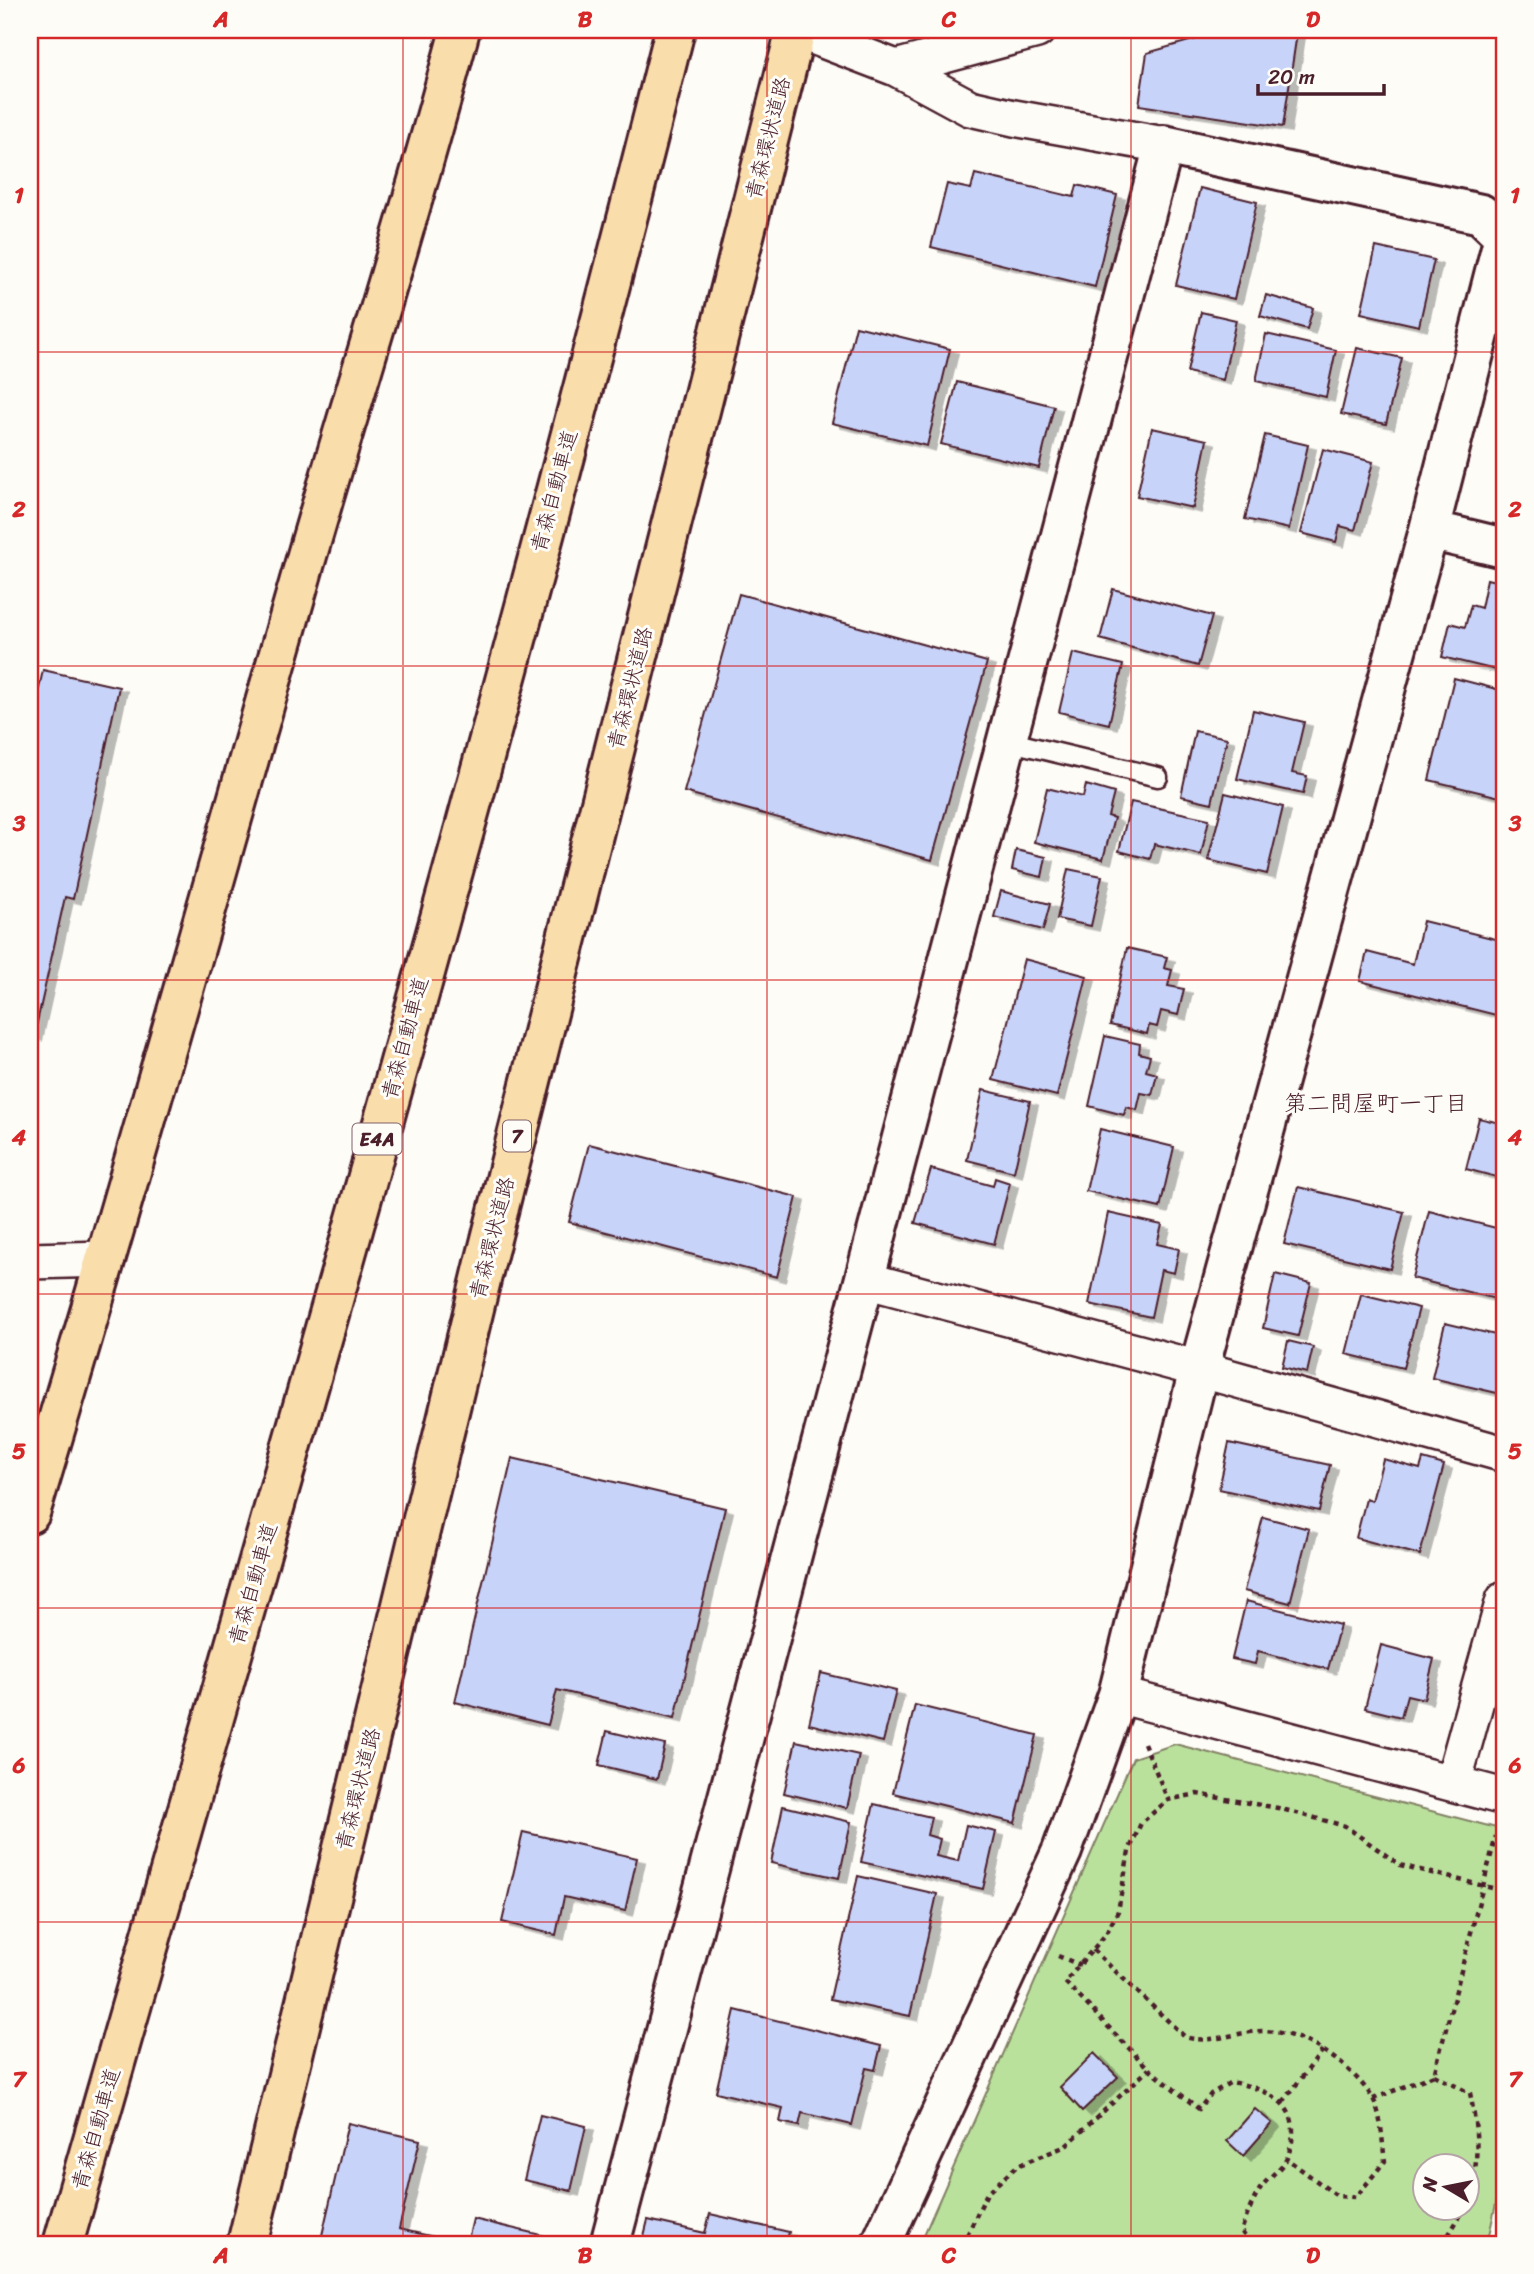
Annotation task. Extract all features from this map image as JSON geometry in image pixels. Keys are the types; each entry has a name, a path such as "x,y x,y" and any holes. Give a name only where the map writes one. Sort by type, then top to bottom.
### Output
{"highway":[{"path":"30,1513 107,1259 308,554 428,151 460,30"},
{"name":"青森自動車道","path":"63,2244 321,1345 527,593 675,30"},
{"name":"青森環状道路","path":"247,2244 486,1259 796,30"}],"street":[{"path":"796,30 897,68 970,107 1014,118 1164,145 1481,214 1504,236 1429,530 1199,1368 1118,1695 1062,1851 881,2244"},
{"path":"897,68 1037,30"},
{"path":"610,2244 1164,145"},
{"path":"1429,530 1504,548"},
{"path":"30,1261 107,1259"},
{"path":"865,1280 1199,1368 1504,1454"},
{"path":"1453,1783 1504,1600"},
{"path":"1118,1695 1504,1797"}],"lane":[{"path":"1007,741 1158,777"}],"path":[{"path":"1141,1736 1168,1800"},
{"path":"1251,2244 1241,2231 1250,2208 1262,2187 1286,2159 1293,2120 1283,2102 1260,2087 1231,2082 1211,2094 1199,2109 1149,2069 1065,1982 1093,1950 1118,1911 1129,1852 1141,1824 1168,1800 1197,1794 1278,1808 1345,1826 1400,1865 1504,1891"},
{"path":"1434,2075 1496,1834"},
{"path":"1093,1950 1185,2037 1202,2042 1263,2031 1287,2034 1323,2050 1373,2099 1385,2161 1356,2197 1337,2196 1286,2159"},
{"path":"1283,2102 1323,2050"},
{"path":"963,2244 987,2193 1017,2166 1066,2146 1149,2069"},
{"path":"1373,2099 1434,2075 1470,2093 1479,2134 1477,2152"},
{"path":"1443,2244 1459,2222"}],"green space":[{"path":"1175,1744 1504,1830 1504,2168 1487,2244 920,2244 1133,1758"}],"building":[{"path":"1228,30 1297,33 1283,127 1139,105 1147,53"},
{"path":"975,174 1074,197 1077,185 1117,195 1095,287 931,247 947,184 971,189"},
{"path":"1200,188 1257,202 1234,299 1176,285"},
{"path":"1376,247 1434,260 1419,326 1361,313"},
{"path":"1266,295 1313,308 1307,329 1260,316"},
{"path":"1201,312 1236,320 1223,380 1187,372"},
{"path":"856,326 950,349 927,446 832,423"},
{"path":"1266,334 1336,350 1326,397 1256,381"},
{"path":"1357,348 1402,358 1386,424 1341,414"},
{"path":"957,382 1054,406 1039,468 941,444"},
{"path":"1152,428 1207,440 1193,508 1137,496"},
{"path":"1265,435 1308,445 1289,529 1245,519"},
{"path":"1323,449 1373,462 1355,530 1340,526 1336,542 1301,533"},
{"path":"1487,579 1504,583 1504,672 1442,657 1450,623 1465,627 1471,605 1481,608"},
{"path":"1113,589 1212,616 1198,666 1100,639"},
{"path":"739,594 987,662 932,860 684,792"},
{"path":"1073,653 1123,665 1109,724 1059,712"},
{"path":"43,670 119,687 73,899 65,897 34,1036 30,1035 30,730"},
{"path":"1454,678 1504,691 1504,798 1429,780"},
{"path":"1253,710 1304,722 1292,773 1307,776 1303,794 1237,779"},
{"path":"1195,731 1227,738 1212,803 1181,796"},
{"path":"1086,785 1114,793 1108,816 1114,818 1103,859 1034,842 1047,788 1083,797"},
{"path":"1225,793 1283,807 1267,874 1208,860"},
{"path":"1131,802 1209,819 1201,855 1154,844 1150,859 1119,851"},
{"path":"1016,850 1046,857 1042,877 1012,870"},
{"path":"1068,869 1102,876 1091,926 1057,919"},
{"path":"1001,891 1050,904 1043,930 994,917"},
{"path":"1423,921 1504,941 1504,1017 1360,981 1367,952 1413,964"},
{"path":"1127,948 1167,957 1164,968 1172,970 1168,986 1184,989 1178,1015 1161,1011 1157,1027 1149,1025 1147,1034 1110,1025"},
{"path":"1024,959 1087,976 1057,1096 993,1080"},
{"path":"1105,1036 1140,1044 1139,1053 1150,1056 1146,1071 1157,1074 1152,1095 1141,1093 1137,1110 1126,1107 1124,1115 1089,1106"},
{"path":"983,1090 1030,1101 1014,1172 967,1160"},
{"path":"1479,1118 1504,1124 1504,1179 1466,1169"},
{"path":"1100,1129 1174,1147 1160,1208 1086,1191"},
{"path":"589,1144 797,1197 777,1277 569,1222"},
{"path":"931,1169 993,1186 995,1178 1010,1183 994,1244 915,1223"},
{"path":"1298,1187 1404,1212 1390,1269 1284,1244"},
{"path":"1429,1211 1504,1230 1504,1282 1500,1300 1412,1278"},
{"path":"1108,1213 1162,1225 1157,1244 1179,1249 1174,1273 1161,1270 1151,1317 1089,1304"},
{"path":"1275,1274 1311,1283 1298,1336 1263,1328"},
{"path":"1361,1294 1419,1308 1403,1368 1346,1354"},
{"path":"1445,1323 1504,1337 1504,1362 1497,1393 1432,1378"},
{"path":"1288,1341 1313,1347 1307,1373 1282,1367"},
{"path":"1229,1443 1330,1465 1319,1511 1219,1489"},
{"path":"512,1458 725,1508 675,1718 557,1690 548,1725 455,1702"},
{"path":"1383,1459 1420,1469 1423,1459 1444,1465 1420,1555 1356,1538 1366,1499 1372,1501"},
{"path":"1263,1517 1309,1529 1290,1603 1244,1591"},
{"path":"1246,1601 1340,1625 1328,1669 1258,1651 1255,1664 1232,1659"},
{"path":"1381,1645 1434,1659 1424,1699 1407,1695 1401,1717 1365,1708"},
{"path":"821,1673 896,1691 883,1742 809,1724"},
{"path":"915,1705 1037,1735 1015,1823 893,1793"},
{"path":"607,1731 665,1745 657,1779 599,1765"},
{"path":"796,1741 859,1755 847,1808 784,1793"},
{"path":"874,1804 931,1817 927,1835 940,1839 936,1856 958,1861 966,1825 996,1832 983,1889 861,1862"},
{"path":"783,1806 851,1822 839,1878 771,1863"},
{"path":"523,1832 637,1858 625,1911 564,1897 556,1935 502,1922"},
{"path":"858,1876 937,1894 910,2016 830,1999"},
{"path":"735,2010 881,2046 875,2070 866,2068 852,2125 802,2113 799,2126 780,2122 783,2108 716,2092"},
{"path":"1094,2053 1118,2077 1082,2111 1060,2087"},
{"path":"1255,2109 1272,2123 1243,2156 1227,2141"},
{"path":"540,2115 586,2126 571,2191 524,2180"},
{"path":"348,2123 420,2140 399,2229 465,2244 320,2244"},
{"path":"710,2214 789,2232 786,2244 642,2244 648,2220 705,2233"},
{"path":"473,2219 566,2241 565,2244 467,2244"}],"district":[{"name":"第二問屋町一丁目","path":"1376,1103"}]}
